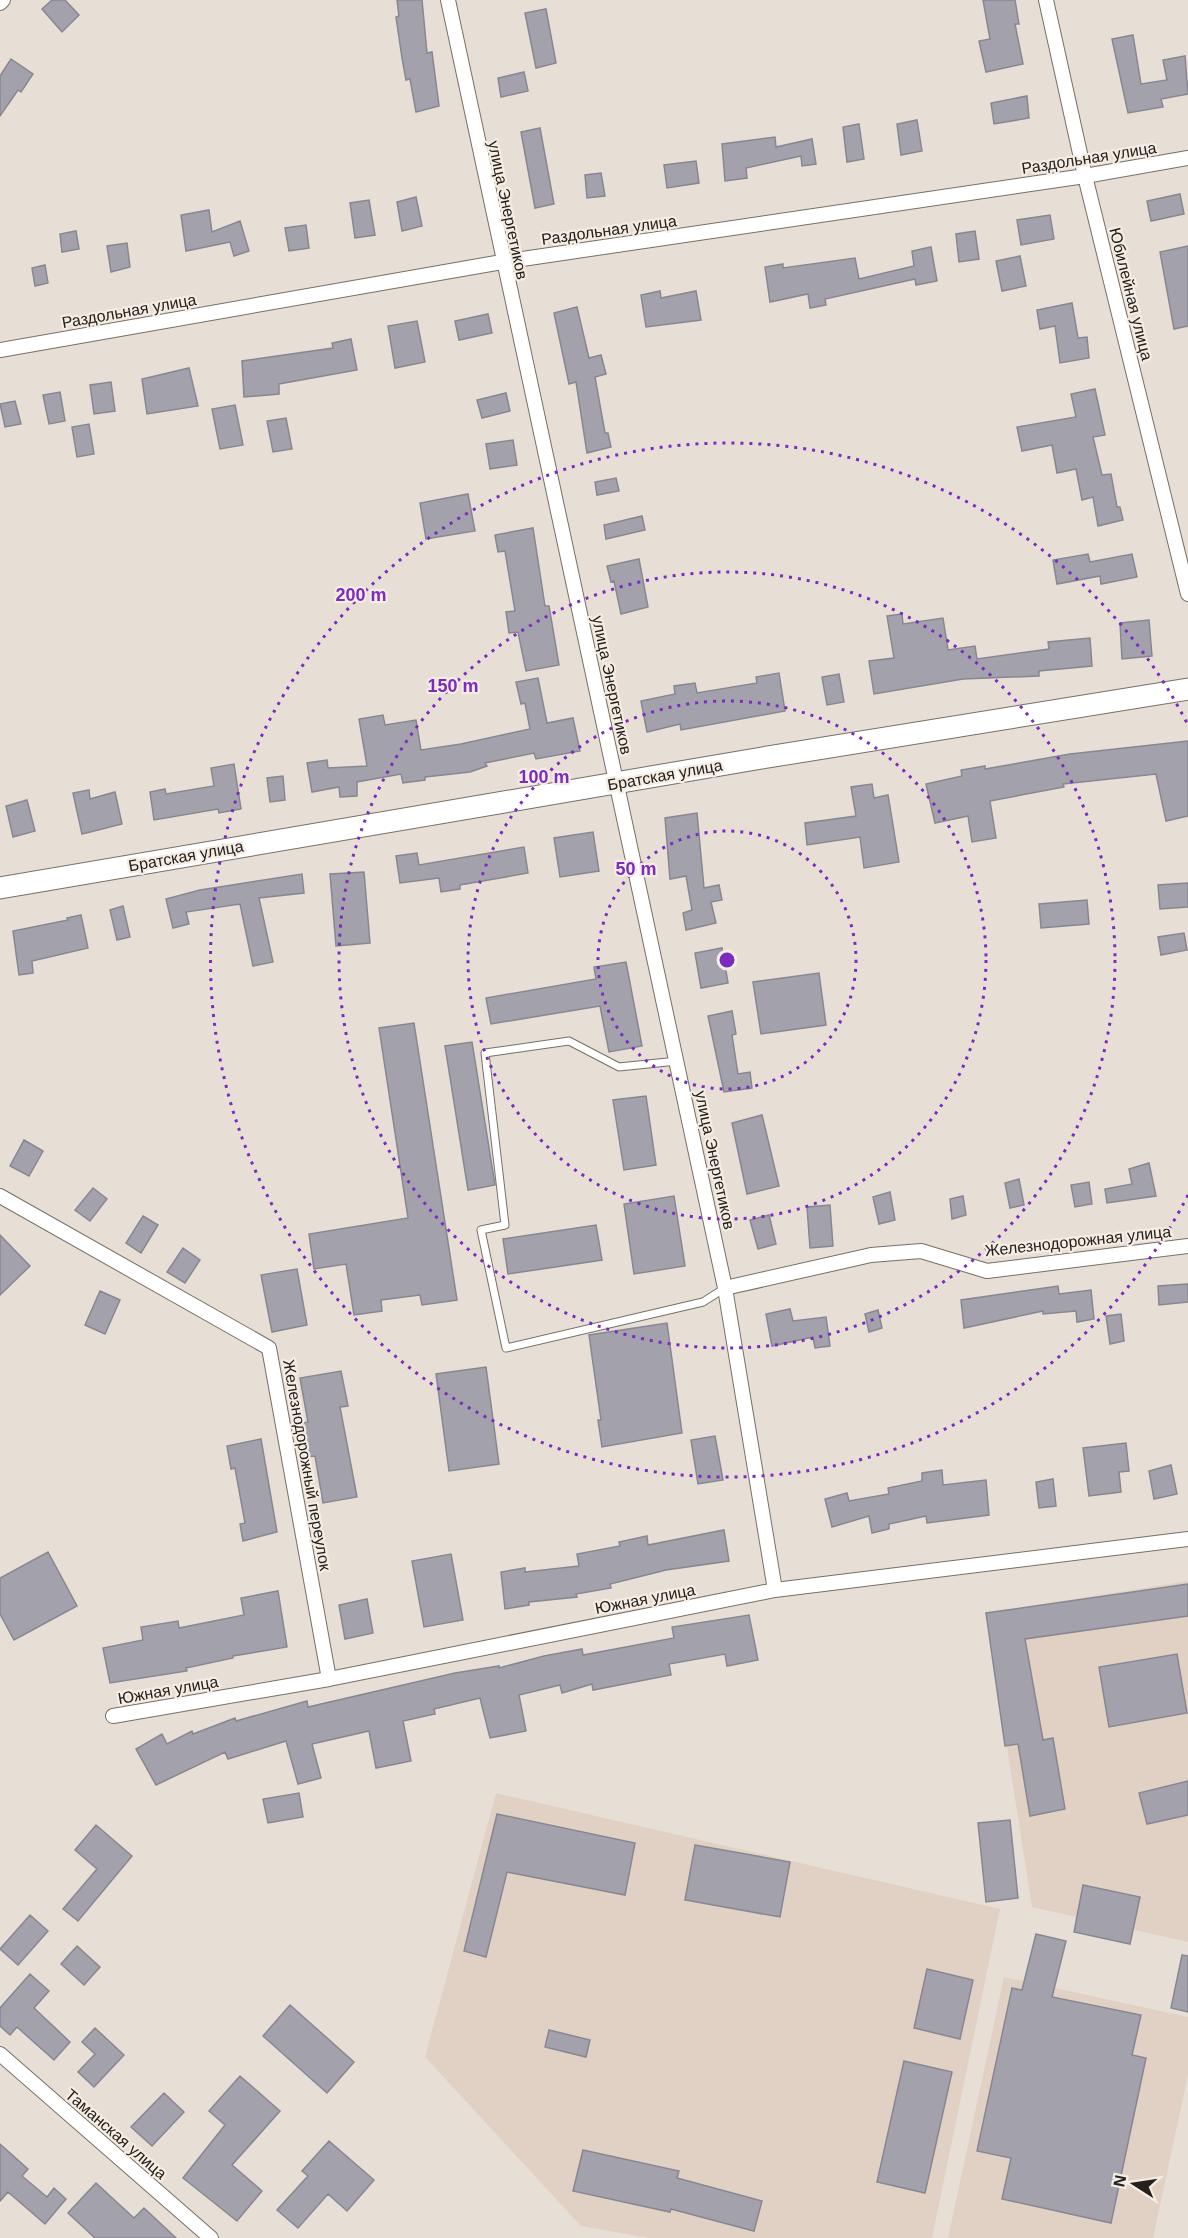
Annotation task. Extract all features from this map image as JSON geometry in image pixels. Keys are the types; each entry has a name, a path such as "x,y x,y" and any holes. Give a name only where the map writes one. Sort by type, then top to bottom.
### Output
{"main road":[{"name":"Братская улица","path":"0,888 1188,689"}],"street":[{"name":"улица Энергетиков","path":"448,0 502,262 725,1288 775,1590"},
{"name":"Юбилейная улица","path":"1046,0 1085,176 1188,594"},
{"name":"Раздольная улица","path":"0,350 502,262 1085,176 1188,158"},
{"name":"Железнодорожный переулок","path":"0,1196 269,1348 329,1679"},
{"name":"Железнодорожная улица","path":"725,1288 871,1256 921,1251 987,1271 1188,1246"},
{"name":"Южная улица","path":"113,1716 329,1679 775,1590 1188,1539"},
{"name":"Таманская улица","path":"0,2054 211,2238"}],"lane":[{"path":"677,1062 619,1067 569,1041 484,1053 505,1225 481,1230 506,1348 703,1302 725,1288"}],"shaded area":[{"path":"1188,1581 1188,1942 1032,1907 986,1613"},
{"path":"496,1793 1000,1909 932,2238 649,2238 581,2226 425,2057"},
{"path":"1004,1977 1188,2017 1188,2075 1153,2238 948,2238"}],"building":[{"path":"52,0 65,0 79,15 62,32 42,9"},
{"path":"397,0 422,0 427,53 432,52 439,106 416,112 410,79 406,80 402,58 396,17 399,16"},
{"path":"983,0 1015,0 1019,24 1015,24 1023,64 986,72 979,41 990,39"},
{"path":"546,9 556,63 536,68 525,13"},
{"path":"1133,35 1141,84 1167,80 1163,60 1185,56 1188,94 1161,99 1163,107 1128,113 1112,39"},
{"path":"11,59 33,74 21,92 18,90 0,116 0,76"},
{"path":"524,72 528,91 501,97 498,78"},
{"path":"1027,96 1029,118 994,124 991,103"},
{"path":"917,120 922,151 901,155 897,124"},
{"path":"859,124 864,159 847,162 843,127"},
{"path":"540,128 554,204 535,208 521,132"},
{"path":"775,137 776,147 812,139 816,164 802,166 801,156 746,168 747,178 725,181 722,144"},
{"path":"696,161 699,183 667,188 664,165"},
{"path":"601,173 605,196 587,198 585,175"},
{"path":"1180,194 1184,214 1151,221 1147,201"},
{"path":"416,197 422,226 402,231 397,202"},
{"path":"369,200 375,235 355,238 350,203"},
{"path":"209,210 212,232 240,221 249,251 234,256 230,242 186,251 181,215"},
{"path":"1050,215 1054,239 1021,245 1017,220"},
{"path":"306,225 309,248 289,251 285,228"},
{"path":"76,231 79,249 62,252 60,234"},
{"path":"975,231 979,259 959,262 956,234"},
{"path":"127,243 130,267 111,272 107,246"},
{"path":"1188,246 1188,326 1174,329 1160,252"},
{"path":"931,247 937,281 916,285 915,279 825,299 826,305 810,308 808,294 770,302 765,267 783,264 783,268 855,258 859,279 914,266 912,251"},
{"path":"1020,256 1026,286 1002,291 996,261"},
{"path":"45,265 48,283 35,286 32,268"},
{"path":"660,291 661,298 696,291 701,320 646,327 641,295"},
{"path":"1072,303 1078,338 1087,337 1089,358 1060,363 1055,326 1040,329 1037,310"},
{"path":"577,307 589,358 601,355 606,374 595,377 605,433 608,433 611,447 587,453 576,382 569,384 554,313"},
{"path":"488,314 492,333 459,340 455,321"},
{"path":"417,321 425,362 395,368 388,326"},
{"path":"351,339 357,370 279,384 279,394 244,397 242,361 333,348 332,343"},
{"path":"189,368 198,406 147,414 142,379"},
{"path":"111,382 115,411 94,414 90,385"},
{"path":"1095,389 1105,435 1093,437 1102,475 1111,474 1117,507 1120,507 1123,520 1098,526 1093,497 1082,500 1076,469 1057,473 1052,445 1022,451 1017,427 1076,417 1071,394"},
{"path":"60,392 65,421 49,424 43,395"},
{"path":"506,393 510,411 482,418 477,400"},
{"path":"15,401 21,424 5,427 0,404"},
{"path":"235,405 243,445 220,449 212,409"},
{"path":"286,418 292,449 273,452 267,421"},
{"path":"89,424 94,454 77,457 72,427"},
{"path":"513,440 517,465 490,469 486,444"},
{"path":"616,478 619,491 597,495 595,482"},
{"path":"468,494 475,531 426,539 420,503"},
{"path":"642,516 645,530 606,539 604,525"},
{"path":"533,528 545,606 549,606 559,665 526,671 518,632 509,633 506,612 515,611 505,551 498,552 495,535"},
{"path":"1088,554 1090,562 1132,554 1137,577 1101,584 1100,576 1057,584 1053,560"},
{"path":"639,559 648,607 621,614 614,581 611,582 607,566"},
{"path":"902,614 903,624 943,618 948,650 975,646 977,659 1049,649 1048,642 1090,638 1092,666 1039,671 1039,676 963,679 874,694 869,661 894,658 887,616"},
{"path":"1149,620 1152,656 1122,659 1120,623"},
{"path":"779,673 785,711 681,730 680,724 647,732 641,701 675,694 674,686 695,683 697,693 757,683 756,677"},
{"path":"839,674 844,702 827,705 822,677"},
{"path":"538,678 547,723 573,718 580,751 536,759 534,753 485,763 487,766 470,772 425,777 425,780 403,783 401,774 357,782 357,796 340,797 339,787 312,792 307,763 327,760 328,768 367,766 359,719 383,715 385,725 416,720 421,750 530,729 525,703 521,704 516,682"},
{"path":"1188,741 1188,816 1166,821 1156,774 1063,784 1064,787 990,801 996,838 972,842 968,816 935,823 926,784 962,776 961,770 985,766 985,769 1070,754"},
{"path":"234,764 241,809 219,813 218,809 154,820 150,792 165,789 166,794 214,786 211,768"},
{"path":"283,776 285,800 270,802 267,778"},
{"path":"872,784 874,798 888,795 899,862 864,868 860,837 807,845 805,823 856,816 851,787"},
{"path":"89,790 90,799 115,792 122,824 82,834 73,793"},
{"path":"27,800 35,831 13,837 6,806"},
{"path":"697,813 704,888 719,885 722,900 711,902 716,923 686,930 683,913 692,910 686,876 670,879 665,818"},
{"path":"593,832 599,871 560,877 554,838"},
{"path":"524,847 528,873 460,885 460,889 441,892 439,878 400,883 396,856 417,853 419,865"},
{"path":"364,872 370,943 336,946 330,874"},
{"path":"302,874 304,893 259,898 273,962 253,966 240,904 186,912 189,924 173,928 166,899 200,890"},
{"path":"1188,883 1188,907 1160,909 1158,885"},
{"path":"1087,900 1089,924 1041,928 1039,904"},
{"path":"123,906 130,937 117,940 110,910"},
{"path":"81,915 88,948 32,961 33,973 19,975 13,931 68,920 67,918"},
{"path":"1184,933 1187,950 1161,955 1158,937"},
{"path":"722,948 728,983 701,988 695,953"},
{"path":"626,962 642,1046 609,1052 600,1006 491,1024 486,998 596,979 594,967"},
{"path":"819,973 826,1025 761,1034 753,982"},
{"path":"732,1011 736,1034 732,1035 738,1074 750,1072 752,1088 724,1092 708,1016"},
{"path":"414,1023 457,1300 422,1305 420,1295 381,1300 382,1311 354,1315 346,1264 314,1269 309,1234 408,1218 379,1028"},
{"path":"472,1042 495,1185 468,1190 445,1046"},
{"path":"646,1096 656,1165 624,1170 613,1100"},
{"path":"762,1115 779,1186 747,1194 732,1123"},
{"path":"24,1140 43,1151 29,1176 10,1166"},
{"path":"1149,1163 1156,1196 1107,1203 1105,1189 1132,1184 1129,1169"},
{"path":"1019,1179 1024,1205 1010,1208 1005,1183"},
{"path":"1089,1182 1092,1204 1075,1207 1071,1185"},
{"path":"93,1188 107,1199 90,1221 75,1210"},
{"path":"890,1192 895,1220 879,1224 873,1197"},
{"path":"674,1196 685,1266 634,1274 624,1204"},
{"path":"963,1196 966,1215 952,1219 950,1199"},
{"path":"830,1205 833,1246 810,1248 807,1207"},
{"path":"769,1215 776,1244 758,1249 750,1220"},
{"path":"143,1216 158,1225 141,1253 126,1243"},
{"path":"596,1225 602,1260 508,1274 503,1239"},
{"path":"0,1235 30,1266 0,1295"},
{"path":"183,1248 200,1260 185,1283 167,1272"},
{"path":"297,1269 307,1325 272,1332 261,1275"},
{"path":"1188,1284 1188,1302 1159,1305 1158,1286"},
{"path":"1058,1286 1059,1294 1091,1290 1094,1319 1077,1322 1076,1311 1043,1314 1043,1311 964,1328 961,1300"},
{"path":"100,1291 120,1300 105,1334 85,1325"},
{"path":"790,1309 793,1321 826,1317 830,1346 815,1348 813,1337 772,1346 766,1314"},
{"path":"878,1310 882,1328 869,1332 865,1314"},
{"path":"1121,1314 1124,1341 1110,1344 1106,1316"},
{"path":"667,1323 682,1433 602,1447 598,1420 601,1420 589,1335"},
{"path":"486,1367 499,1464 449,1471 436,1374"},
{"path":"341,1371 348,1406 340,1407 357,1497 323,1503 315,1456 308,1457 302,1423 308,1422 300,1378"},
{"path":"715,1436 723,1480 698,1484 691,1440"},
{"path":"261,1439 277,1532 243,1541 240,1524 245,1523 235,1468 231,1469 227,1446"},
{"path":"1126,1443 1129,1471 1119,1472 1121,1492 1089,1496 1083,1448"},
{"path":"1171,1465 1177,1494 1154,1499 1149,1471"},
{"path":"942,1470 943,1485 986,1480 989,1515 927,1523 926,1516 889,1524 889,1529 872,1533 869,1516 832,1527 825,1499 847,1493 849,1501 889,1494 888,1488 922,1481 922,1473"},
{"path":"1053,1479 1056,1506 1039,1508 1036,1482"},
{"path":"724,1530 729,1561 666,1570 610,1584 611,1588 576,1594 577,1597 529,1602 529,1605 505,1609 501,1572 525,1568 525,1572 579,1566 577,1554 620,1546 619,1542 647,1536 648,1545"},
{"path":"48,1552 77,1606 14,1640 0,1614 0,1578"},
{"path":"451,1554 463,1620 424,1627 412,1561"},
{"path":"1188,1584 1188,1616 1025,1639 1043,1740 1053,1738 1065,1809 1030,1816 1018,1744 1005,1746 986,1613"},
{"path":"278,1591 287,1647 233,1656 233,1658 186,1668 187,1671 110,1683 103,1648 143,1640 141,1627 178,1621 179,1628 244,1615 241,1598"},
{"path":"367,1599 373,1633 345,1639 339,1605"},
{"path":"749,1615 758,1660 727,1666 725,1654 669,1664 671,1675 593,1690 592,1684 562,1693 560,1685 519,1695 526,1731 490,1738 480,1698 434,1709 435,1714 403,1721 411,1761 376,1768 369,1731 312,1744 321,1778 298,1784 286,1741 228,1759 225,1752 156,1785 136,1749 162,1734 167,1744 192,1731 193,1734 235,1718 236,1721 307,1701 308,1707 455,1673 499,1666 499,1668 544,1656 582,1649 583,1655 674,1638 672,1627"},
{"path":"1177,1654 1187,1713 1109,1727 1099,1667"},
{"path":"1188,1781 1188,1815 1147,1824 1139,1793"},
{"path":"299,1793 303,1817 268,1823 263,1799"},
{"path":"497,1814 635,1843 625,1895 507,1872 486,1957 464,1951"},
{"path":"1010,1820 1018,1898 986,1902 978,1823"},
{"path":"96,1825 132,1856 78,1921 63,1909 97,1869 75,1850"},
{"path":"695,1845 790,1862 780,1917 685,1900"},
{"path":"1083,1885 1140,1897 1130,1944 1074,1932"},
{"path":"30,1915 48,1931 18,1965 0,1949"},
{"path":"1036,1934 1066,1941 1052,1997 1141,2015 1132,2055 1146,2058 1111,2223 1002,2199 1011,2158 977,2151 1012,1988 1022,1990"},
{"path":"77,1946 100,1967 84,1985 61,1964"},
{"path":"1182,1955 1188,1956 1188,2012 1171,2008"},
{"path":"927,1969 973,1980 960,2039 914,2028"},
{"path":"30,1974 49,1991 34,2008 70,2042 54,2060 17,2027 10,2035 0,2026 0,2008"},
{"path":"290,2005 354,2062 327,2093 263,2036"},
{"path":"95,2028 124,2055 94,2087 78,2072 95,2054 82,2042"},
{"path":"549,2030 590,2040 586,2057 545,2047"},
{"path":"904,2061 952,2072 925,2193 877,2182"},
{"path":"240,2076 280,2111 232,2165 262,2191 237,2221 183,2178 225,2125 209,2111"},
{"path":"164,2093 184,2112 152,2146 131,2127"},
{"path":"329,2141 374,2180 347,2211 328,2194 298,2228 277,2210 308,2176 302,2171"},
{"path":"0,2144 28,2169 22,2176 47,2197 54,2188 66,2199 45,2224 8,2192 0,2201"},
{"path":"583,2150 679,2171 677,2178 762,2201 754,2231 671,2209 670,2212 573,2191"},
{"path":"96,2183 134,2218 144,2208 176,2238 95,2238 68,2213"}]}
